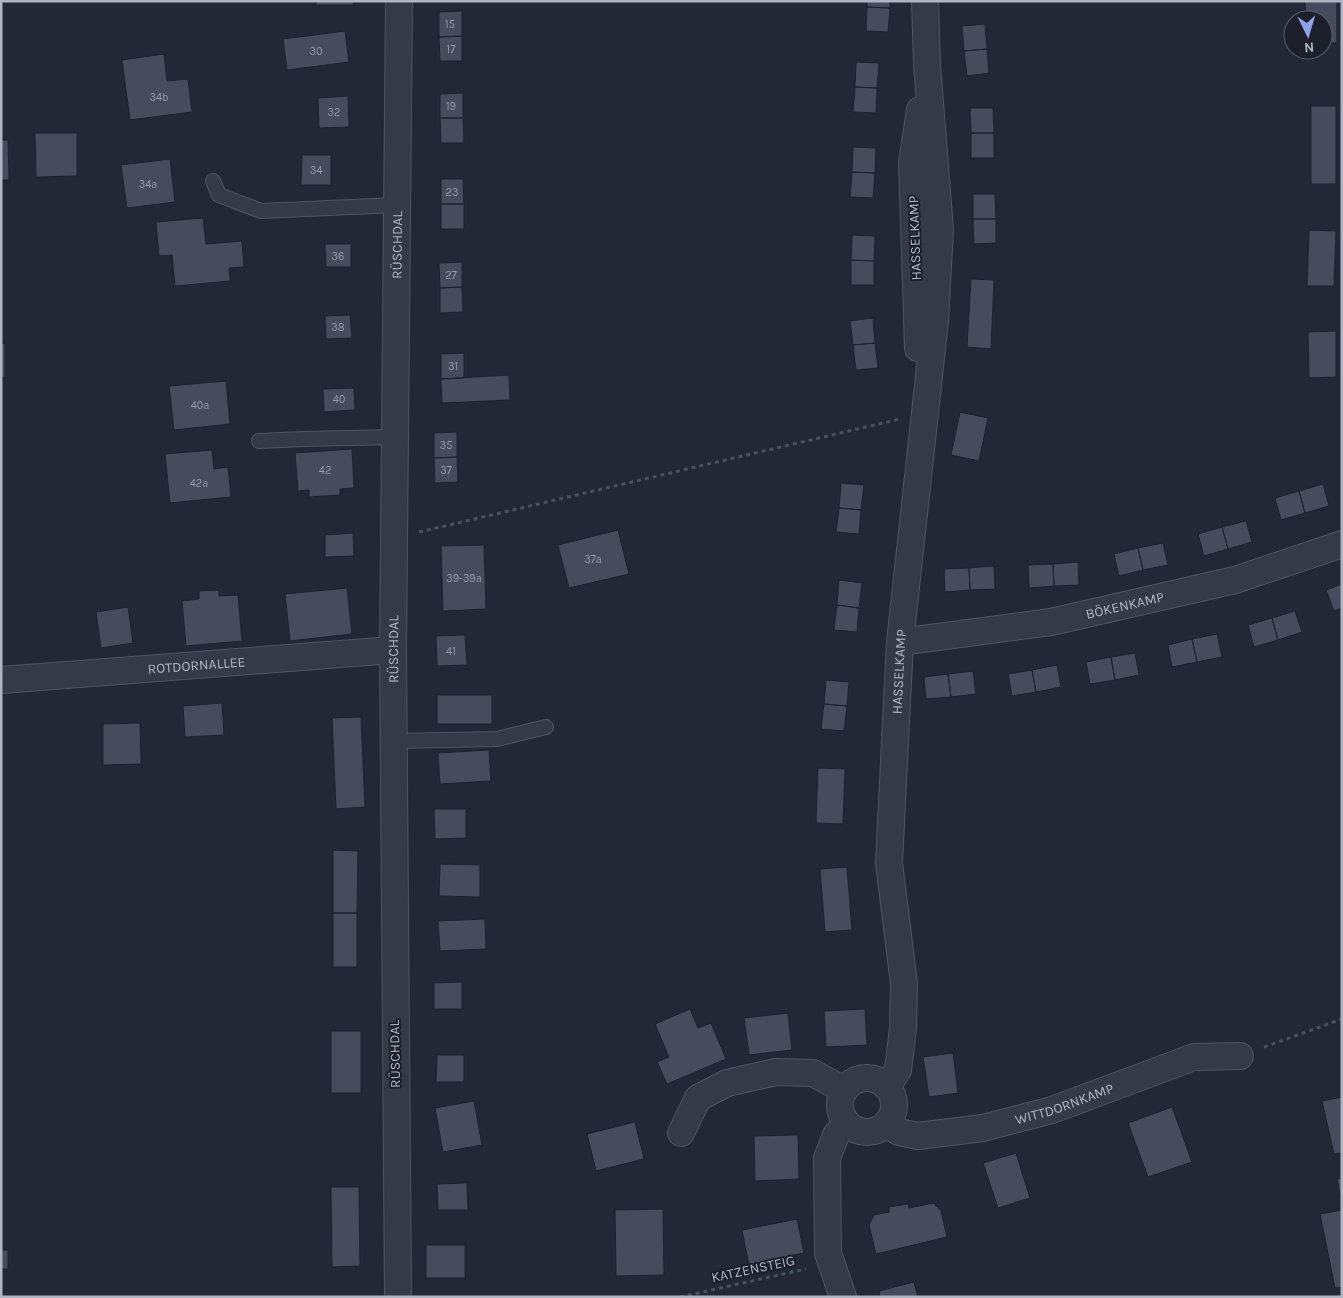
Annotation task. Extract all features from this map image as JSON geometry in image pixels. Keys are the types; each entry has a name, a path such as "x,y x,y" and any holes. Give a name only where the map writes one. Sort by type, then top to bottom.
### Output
{"street":[{"name":"RÜSCHDAL","path":"398,1297 393,650 399,1"},
{"name":"HASSELKAMP","path":"887,1086 898,1070 903,1028 904,984 889,863 900,642 935,321 940,229 927,64 925,1"},
{"name":"BÖKENKAMP","path":"900,642 1051,622 1235,580 1342,544"},
{"name":"ROTDORNALLEE","path":"1,680 393,650"},
{"name":"WITTDORNKAMP","path":"886,1124 899,1132 918,1136 983,1128 1052,1110 1194,1057 1240,1056"},
{"path":"681,1133 698,1098 727,1083 776,1072 813,1073 844,1090"},
{"path":"864,1077 873,1078 887,1086 892,1093 894,1110 886,1124 866,1132 853,1128 842,1116 840,1098 844,1090 856,1079 864,1077"},
{"path":"843,1297 830,1258 827,1158 836,1136 847,1123"}],"lane":[{"path":"213,181 218,195 261,211 398,205"},
{"path":"259,441 395,438"},
{"path":"393,741 497,739 546,727"}],"path":[{"path":"394,538 926,412"},
{"path":"1240,1056 1342,1019"},
{"name":"KATZENSTEIG","path":"680,1297 830,1258"}],"building":[{"path":"316,1 353,1 353,5 316,5"},
{"path":"867,1 890,1 890,8 867,7"},
{"path":"1305,1 1337,1 1337,43 1333,43 1333,10 1305,10"},
{"path":"867,7 890,8 888,32 866,31"},
{"path":"462,11 462,36 439,37 439,12"},
{"path":"985,24 987,49 964,51 962,26"},
{"path":"345,31 349,62 287,70 283,39"},
{"path":"462,36 462,61 440,61 439,37"},
{"path":"987,49 989,73 967,76 964,51"},
{"path":"164,54 167,81 188,79 192,112 130,120 122,60"},
{"path":"856,62 879,63 877,88 855,87"},
{"path":"855,87 877,88 876,113 853,112"},
{"path":"463,93 463,118 440,118 440,94"},
{"path":"348,96 349,127 319,128 318,98"},
{"path":"1311,106 1336,106 1336,184 1311,184"},
{"path":"970,108 993,108 994,133 971,133"},
{"path":"440,118 463,118 464,143 441,143"},
{"path":"35,133 77,133 77,176 36,177"},
{"path":"971,133 994,133 994,158 971,158"},
{"path":"1,140 8,140 9,180 1,180"},
{"path":"853,147 876,148 875,173 852,172"},
{"path":"302,155 331,155 331,185 301,185"},
{"path":"170,159 175,202 127,208 121,165"},
{"path":"852,172 875,173 873,198 850,197"},
{"path":"441,179 463,179 464,204 441,204"},
{"path":"973,194 995,194 996,219 973,219"},
{"path":"441,204 464,204 464,229 441,229"},
{"path":"203,218 206,244 242,241 244,267 229,268 230,281 175,286 172,255 159,256 156,222"},
{"path":"973,219 996,219 996,243 974,244"},
{"path":"1309,230 1336,231 1334,286 1307,286"},
{"path":"852,235 875,236 874,261 851,260"},
{"path":"325,244 351,244 351,267 326,267"},
{"path":"851,260 874,261 874,285 851,285"},
{"path":"462,262 462,287 440,288 439,263"},
{"path":"971,279 994,280 991,349 967,347"},
{"path":"462,287 463,312 440,313 440,288"},
{"path":"350,315 352,338 326,339 325,316"},
{"path":"873,318 875,343 853,345 850,321"},
{"path":"1336,331 1336,377 1309,378 1308,332"},
{"path":"5,343 5,377 1,377 1,344"},
{"path":"875,343 878,368 856,370 853,345"},
{"path":"464,353 464,378 441,379 441,354"},
{"path":"509,375 510,400 442,403 441,379"},
{"path":"226,381 230,424 174,430 169,386"},
{"path":"354,388 355,410 324,412 323,389"},
{"path":"960,412 988,418 979,461 951,455"},
{"path":"457,432 457,457 434,458 434,433"},
{"path":"352,449 354,488 340,489 340,495 309,497 309,490 298,491 295,453"},
{"path":"212,450 214,469 228,467 231,497 170,503 165,454"},
{"path":"457,457 458,482 435,483 434,458"},
{"path":"841,483 864,485 861,510 839,508"},
{"path":"1323,484 1329,506 1305,513 1299,491"},
{"path":"1299,491 1305,513 1281,520 1275,498"},
{"path":"839,508 861,510 859,534 836,532"},
{"path":"1246,521 1252,542 1228,549 1222,527"},
{"path":"1222,527 1228,549 1204,556 1198,534"},
{"path":"618,530 629,574 569,588 558,545"},
{"path":"353,533 354,556 325,557 325,535"},
{"path":"1163,543 1168,565 1143,570 1138,548"},
{"path":"484,545 486,609 443,611 441,546"},
{"path":"1138,548 1143,570 1119,576 1114,554"},
{"path":"1078,562 1079,585 1054,586 1053,564"},
{"path":"1053,564 1054,586 1029,588 1028,565"},
{"path":"994,566 995,589 970,590 969,568"},
{"path":"969,568 970,590 945,592 944,569"},
{"path":"839,580 862,583 859,608 837,605"},
{"path":"1342,584 1342,608 1334,611 1326,590"},
{"path":"347,588 352,634 290,641 285,594"},
{"path":"219,590 219,596 238,595 242,641 186,646 182,601 199,599 199,591"},
{"path":"837,605 859,608 857,632 834,630"},
{"path":"128,607 133,643 101,648 96,612"},
{"path":"1295,611 1302,632 1278,640 1272,618"},
{"path":"1272,618 1278,640 1254,647 1248,625"},
{"path":"1217,634 1222,657 1197,662 1192,639"},
{"path":"465,635 467,665 437,666 436,636"},
{"path":"1192,639 1197,662 1172,667 1168,645"},
{"path":"1135,653 1139,675 1115,680 1111,657"},
{"path":"1111,657 1115,680 1090,684 1086,662"},
{"path":"1057,665 1061,687 1036,692 1032,670"},
{"path":"1032,670 1036,692 1012,696 1008,674"},
{"path":"973,671 976,694 951,697 948,674"},
{"path":"948,674 951,697 926,699 924,677"},
{"path":"826,680 849,682 847,706 824,704"},
{"path":"437,695 492,695 492,724 437,724"},
{"path":"222,703 224,735 185,737 183,706"},
{"path":"824,704 847,706 844,731 821,729"},
{"path":"361,717 365,807 336,809 332,718"},
{"path":"140,723 141,764 103,765 103,724"},
{"path":"489,750 491,781 440,784 438,753"},
{"path":"818,768 845,769 843,824 816,823"},
{"path":"434,809 466,809 466,838 435,839"},
{"path":"333,850 358,851 357,913 333,913"},
{"path":"440,864 480,865 480,897 439,896"},
{"path":"847,867 852,930 825,932 820,869"},
{"path":"333,913 357,913 357,967 333,967"},
{"path":"485,919 486,949 440,951 438,921"},
{"path":"462,982 462,1009 434,1009 434,983"},
{"path":"690,1009 698,1028 711,1023 726,1059 667,1084 657,1062 669,1057 655,1024"},
{"path":"865,1009 867,1045 826,1047 824,1011"},
{"path":"788,1013 792,1050 749,1055 744,1018"},
{"path":"331,1031 361,1031 361,1093 331,1093"},
{"path":"953,1053 958,1093 929,1097 923,1057"},
{"path":"437,1055 464,1055 464,1082 436,1082"},
{"path":"1342,1097 1342,1153 1334,1154 1322,1101"},
{"path":"474,1101 482,1145 443,1152 435,1108"},
{"path":"1172,1107 1192,1162 1148,1177 1128,1123"},
{"path":"635,1122 644,1159 596,1171 587,1134"},
{"path":"798,1135 799,1179 755,1181 754,1136"},
{"path":"1016,1153 1030,1198 998,1208 983,1163"},
{"path":"1342,1178 1342,1204 1337,1179"},
{"path":"467,1183 468,1210 438,1210 437,1184"},
{"path":"331,1187 359,1187 360,1266 332,1267"},
{"path":"933,1203 941,1211 947,1237 876,1254 869,1225 874,1215 889,1212 889,1207 908,1204 909,1208"},
{"path":"663,1209 664,1275 616,1276 615,1210"},
{"path":"1342,1210 1342,1287 1335,1288 1320,1214"},
{"path":"797,1219 804,1253 788,1256 789,1263 770,1266 769,1261 749,1265 742,1230"},
{"path":"426,1245 465,1245 465,1278 426,1278"},
{"path":"1,1250 8,1250 8,1269 1,1269"},
{"path":"914,1282 918,1297 880,1297 879,1291"}]}
